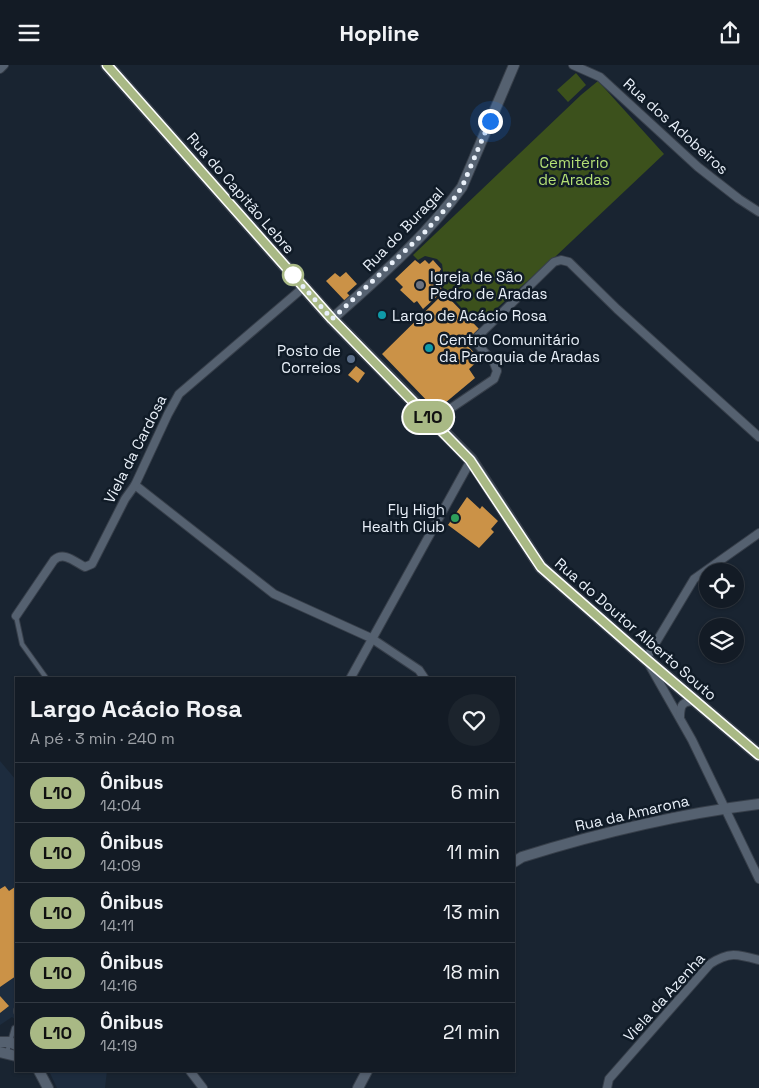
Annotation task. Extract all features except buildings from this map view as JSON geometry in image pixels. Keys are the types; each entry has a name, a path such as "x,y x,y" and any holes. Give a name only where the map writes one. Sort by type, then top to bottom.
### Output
{"main road":[{"name":"Rua do Capitão Lebre","path":"108,65 332,319"},
{"path":"332,319 432,421"},
{"name":"Rua do Doutor Alberto Souto","path":"432,421 470,460 541,567 759,755"}],"street":[{"path":"0,69 4,65"},
{"name":"Rua do Buragal","path":"332,319 423,234 450,204 462,187 514,65"},
{"name":"Rua dos Adobeiros","path":"573,65 600,77 698,167 759,213"},
{"path":"432,421 494,379 497,371 494,363 474,340 554,262 561,260 569,262 617,309 759,437"},
{"name":"Viela da Cardosa","path":"16,616 58,556 64,556 85,567 92,565 125,499 135,485 179,394 304,287"},
{"path":"351,677 470,460"},
{"path":"135,485 274,594 371,638 419,670 424,677"},
{"path":"759,533 694,579 646,659 692,740 759,879"},
{"path":"680,718 680,707 683,703 696,701"},
{"name":"Rua da Amarona","path":"515,861 522,857 577,840 724,808 759,803"},
{"name":"Viela da Azenha","path":"607,1088 609,1079 710,964 722,956 739,955 759,960"},
{"path":"40,1072 48,1088"},
{"path":"191,1072 203,1088"},
{"path":"359,1088 367,1072"}],"lane":[{"path":"16,616 22,644 46,677"},
{"path":"8,1048 15,1028"}],"shaded area":[{"path":"0,761 15,779 15,1019 12,1017 0,1025"},
{"path":"49,1072 107,1072 105,1088 57,1088"}],"green space":[{"path":"576,73 586,85 568,102 557,90"},
{"name":"Cemitério de Aradas","path":"598,81 664,154 556,256 489,315 468,315 440,284 444,278 442,264 437,259 425,256 418,260 413,255"}],"bus line":[{"name":"L10","path":"107,65 332,319 470,460 541,567 759,755"}],"place":[{"name":"Igreja de São Pedro de Aradas","path":"420,285"},
{"name":"Largo de Acácio Rosa","path":"382,315"},
{"name":"Centro Comunitário da Paroquia de Aradas","path":"429,348"},
{"name":"Posto de Correios","path":"351,359"},
{"name":"Fly High Health Club","path":"455,518"}],"route":[{"path":"293,275 332,319 423,234 450,204 462,187 490,121"}]}
